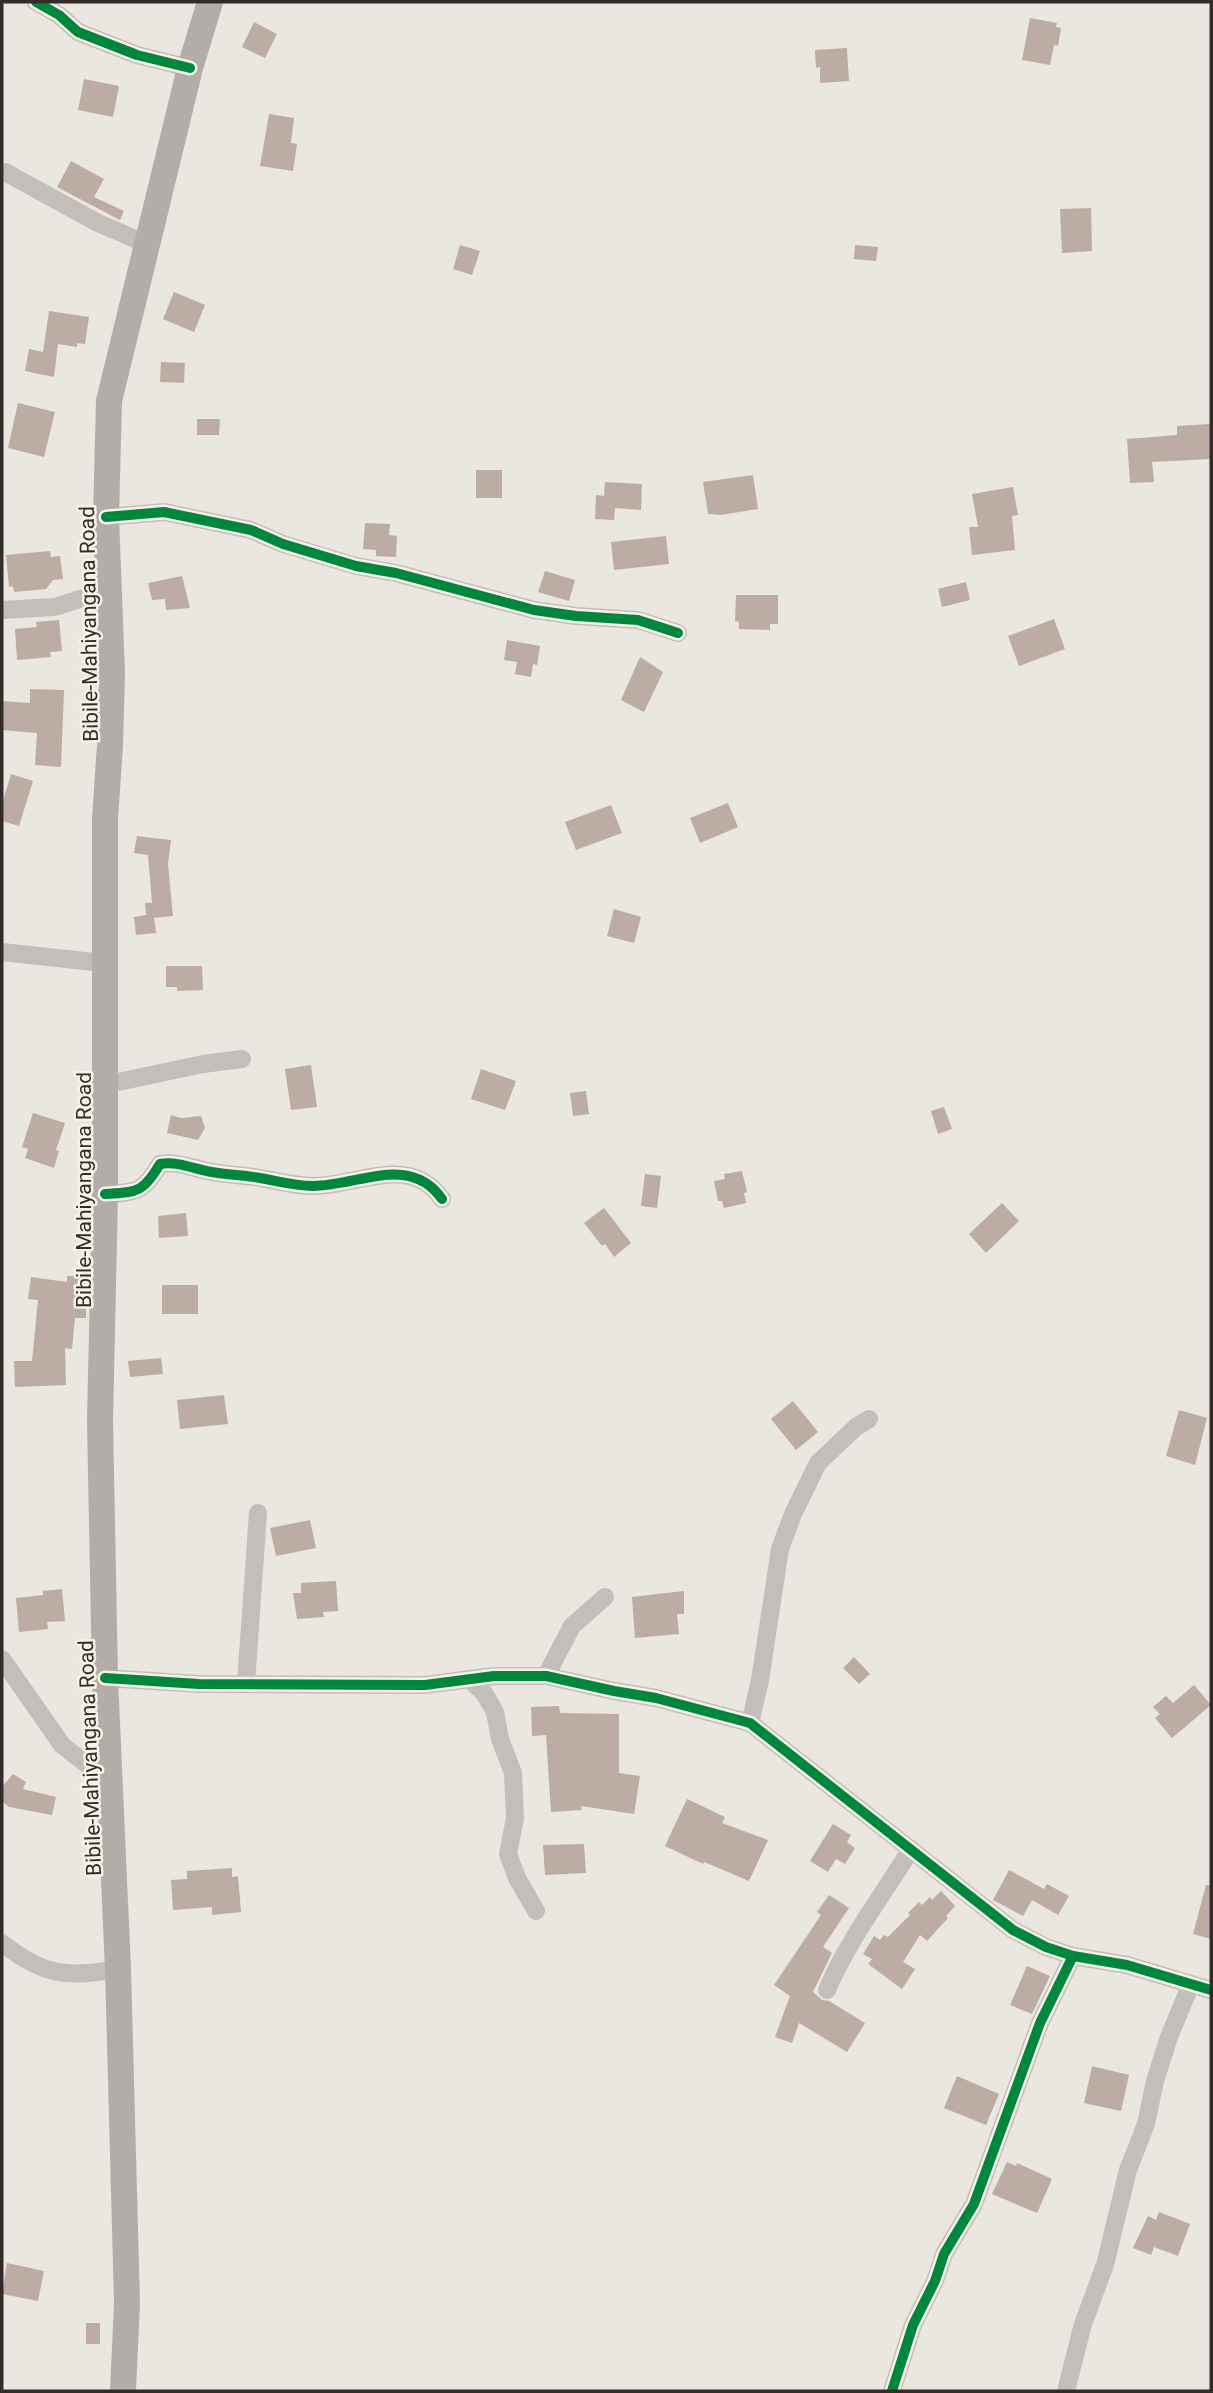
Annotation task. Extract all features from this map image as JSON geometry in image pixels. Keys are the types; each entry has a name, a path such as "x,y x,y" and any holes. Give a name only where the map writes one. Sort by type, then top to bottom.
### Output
{"main road":[{"name":"Bibile-Mahiyangana Road","path":"122,2391 127,2303 118,1969 105,1678 100,1421 105,1194 105,819 112,673 106,517 109,401 190,68 210,2"}],"street":[{"path":"36,2 59,15 78,32 137,55 190,68"},
{"path":"5,172 98,223 147,244"},
{"path":"106,517 164,512 251,530 283,544 356,566 396,573 534,610 638,620 678,633"},
{"path":"2,610 55,607 83,598 109,596"},
{"path":"2,952 103,963"},
{"path":"104,1084 242,1059"},
{"path":"105,1194 137,1192 160,1164 170,1162 212,1172 312,1186 339,1184 386,1173 424,1180 435,1188 442,1199"},
{"path":"750,1723 760,1680 780,1549 793,1514 818,1463 856,1427 869,1419"},
{"path":"246,1684 258,1513"},
{"path":"546,1676 572,1626 605,1597"},
{"path":"2,1659 62,1745 90,1767 110,1770"},
{"path":"105,1678 153,1682 425,1685 469,1679 546,1676 656,1698 750,1723 1013,1930 1046,1947 1073,1956 1127,1965 1211,1990"},
{"path":"469,1679 484,1693 495,1712 500,1739 513,1773 515,1818 508,1854 517,1878 536,1911"},
{"path":"827,1990 836,1968 911,1849"},
{"path":"2,1943 43,1968 66,1975 118,1969"},
{"path":"892,2391 913,2325 935,2281 944,2254 974,2204 1040,2023 1073,1956"},
{"path":"1066,2391 1083,2324 1105,2264 1128,2170 1146,2124 1169,2037 1191,1984"}],"building":[{"path":"1030,18 1057,23 1056,27 1061,28 1058,46 1054,45 1050,65 1022,60"},
{"path":"254,22 277,34 265,58 242,47"},
{"path":"847,48 849,81 820,83 820,67 816,68 815,50"},
{"path":"84,79 119,86 113,117 78,110"},
{"path":"269,114 294,118 291,143 297,144 293,171 260,166"},
{"path":"71,161 104,179 94,197 124,211 120,220 57,187"},
{"path":"1091,208 1092,251 1062,253 1060,209"},
{"path":"460,245 480,251 472,275 453,269"},
{"path":"855,245 878,247 876,261 854,259"},
{"path":"174,292 205,305 194,332 163,319"},
{"path":"49,311 89,317 85,344 77,343 77,347 58,344 54,377 25,371 29,349 43,352"},
{"path":"161,362 185,363 184,383 160,382"},
{"path":"18,403 55,412 44,457 8,448"},
{"path":"197,419 220,419 219,435 197,435"},
{"path":"1210,424 1211,459 1152,462 1154,482 1130,483 1127,439 1177,435 1177,426"},
{"path":"476,470 502,470 502,498 476,498"},
{"path":"753,475 758,509 721,515 708,514 703,482"},
{"path":"605,482 642,484 641,510 615,508 614,520 595,519 596,495 604,496"},
{"path":"1013,487 1018,515 1012,516 1015,550 972,555 969,527 978,527 972,494"},
{"path":"365,523 390,524 389,535 397,536 396,557 376,556 376,550 363,549"},
{"path":"666,536 669,564 614,570 611,542"},
{"path":"50,551 51,557 60,556 63,579 53,580 46,589 14,592 13,586 9,587 6,555"},
{"path":"545,571 575,580 569,601 538,592"},
{"path":"182,576 190,608 166,610 165,599 152,600 148,583"},
{"path":"966,582 970,600 942,607 938,589"},
{"path":"736,595 778,595 778,624 770,624 770,630 739,629 739,622 735,621"},
{"path":"1054,619 1065,649 1019,666 1008,636"},
{"path":"59,620 62,651 50,652 51,657 17,660 15,629 37,627 36,622"},
{"path":"507,640 540,646 537,665 533,664 531,677 515,674 517,662 504,660"},
{"path":"640,657 663,672 644,712 621,700"},
{"path":"30,689 64,690 61,767 35,765 37,733 2,730 2,701 30,703"},
{"path":"11,774 33,781 19,826 2,821 2,804"},
{"path":"728,803 738,827 700,843 690,818"},
{"path":"611,805 622,833 576,850 565,822"},
{"path":"137,836 171,840 168,864 173,916 154,918 156,933 136,935 134,917 146,915 145,903 152,903 148,855 134,853"},
{"path":"614,909 641,917 634,943 607,936"},
{"path":"166,966 202,966 203,990 177,991 177,987 166,987"},
{"path":"311,1065 317,1107 291,1110 285,1069"},
{"path":"481,1069 516,1081 505,1110 471,1099"},
{"path":"586,1091 589,1114 573,1116 570,1093"},
{"path":"944,1107 952,1129 938,1134 931,1111"},
{"path":"33,1113 65,1123 56,1150 59,1151 54,1168 25,1158 28,1149 22,1147"},
{"path":"171,1115 181,1118 201,1116 205,1128 198,1140 167,1133"},
{"path":"742,1171 747,1192 744,1193 746,1203 724,1208 722,1201 718,1201 714,1181 725,1179 724,1174"},
{"path":"645,1174 661,1176 657,1208 641,1206"},
{"path":"1002,1203 1019,1221 986,1253 969,1234"},
{"path":"604,1208 631,1243 614,1257 584,1223"},
{"path":"186,1213 188,1236 159,1238 158,1216"},
{"path":"67,1276 86,1276 86,1318 75,1318 72,1349 65,1348 66,1385 15,1387 14,1361 32,1361 38,1300 28,1299 31,1277 67,1282"},
{"path":"162,1285 198,1285 198,1314 162,1314"},
{"path":"161,1358 163,1374 130,1377 128,1361"},
{"path":"224,1395 228,1424 180,1429 177,1400"},
{"path":"793,1401 818,1432 796,1450 771,1419"},
{"path":"1179,1410 1207,1418 1195,1465 1166,1456"},
{"path":"310,1520 316,1548 276,1556 270,1528"},
{"path":"336,1581 338,1611 323,1612 324,1617 297,1619 293,1593 301,1593 301,1583"},
{"path":"62,1589 65,1621 47,1622 48,1629 19,1632 16,1598 43,1595 43,1591"},
{"path":"684,1591 684,1614 677,1614 679,1634 635,1638 632,1597"},
{"path":"854,1657 870,1674 859,1684 843,1668"},
{"path":"1194,1685 1211,1705 1172,1738 1155,1718 1160,1714 1153,1707 1166,1696 1173,1703"},
{"path":"559,1706 560,1713 619,1714 619,1773 640,1776 634,1814 581,1806 582,1810 551,1812 546,1735 532,1736 531,1707"},
{"path":"13,1774 26,1782 23,1789 56,1797 52,1815 9,1807 2,1801 2,1787"},
{"path":"687,1799 725,1817 722,1823 768,1840 749,1881 665,1846"},
{"path":"833,1824 851,1835 847,1842 855,1848 845,1864 836,1859 828,1872 810,1861"},
{"path":"584,1844 586,1873 545,1875 543,1845"},
{"path":"232,1868 232,1877 238,1876 241,1912 212,1915 212,1907 173,1910 171,1880 187,1879 187,1871"},
{"path":"1009,1870 1044,1889 1047,1884 1069,1896 1058,1915 1032,1900 1023,1916 993,1900"},
{"path":"1206,1885 1211,1885 1211,1939 1193,1934"},
{"path":"941,1891 955,1906 927,1941 920,1935 903,1962 915,1969 902,1989 868,1964 872,1959 863,1954 874,1936 880,1940 884,1935 888,1937 919,1902 922,1905 930,1897 932,1900"},
{"path":"829,1895 849,1908 823,1947 832,1953 813,1992 822,2000 829,2001 865,2023 847,2052 799,2023 792,2043 775,2037 790,1996 774,1985 821,1915 817,1912"},
{"path":"1027,1966 1050,1976 1032,2014 1010,2005"},
{"path":"1092,2066 1129,2075 1121,2111 1084,2103"},
{"path":"957,2076 999,2094 986,2125 944,2108"},
{"path":"1007,2162 1016,2166 1017,2163 1052,2179 1037,2213 992,2194"},
{"path":"1159,2212 1190,2224 1178,2256 1154,2247 1151,2255 1133,2248 1148,2216 1156,2220"},
{"path":"7,2263 44,2271 38,2301 2,2294"},
{"path":"86,2323 100,2323 100,2344 86,2344"}],"cycle path":[{"path":"36,2 59,15 78,32 137,55 190,68"},
{"path":"106,517 164,512 251,530 283,544 356,566 396,573 534,610 638,620 678,633"},
{"path":"105,1194 138,1189 149,1181 160,1164 167,1163 306,1186 399,1175 415,1178 429,1185 442,1199"},
{"path":"105,1678 199,1684 425,1685 494,1676 546,1676 656,1698 750,1723 1013,1930 1046,1947 1073,1956 1127,1965 1211,1990"},
{"path":"892,2391 913,2325 935,2281 944,2254 974,2204 1040,2023 1073,1956"}]}
